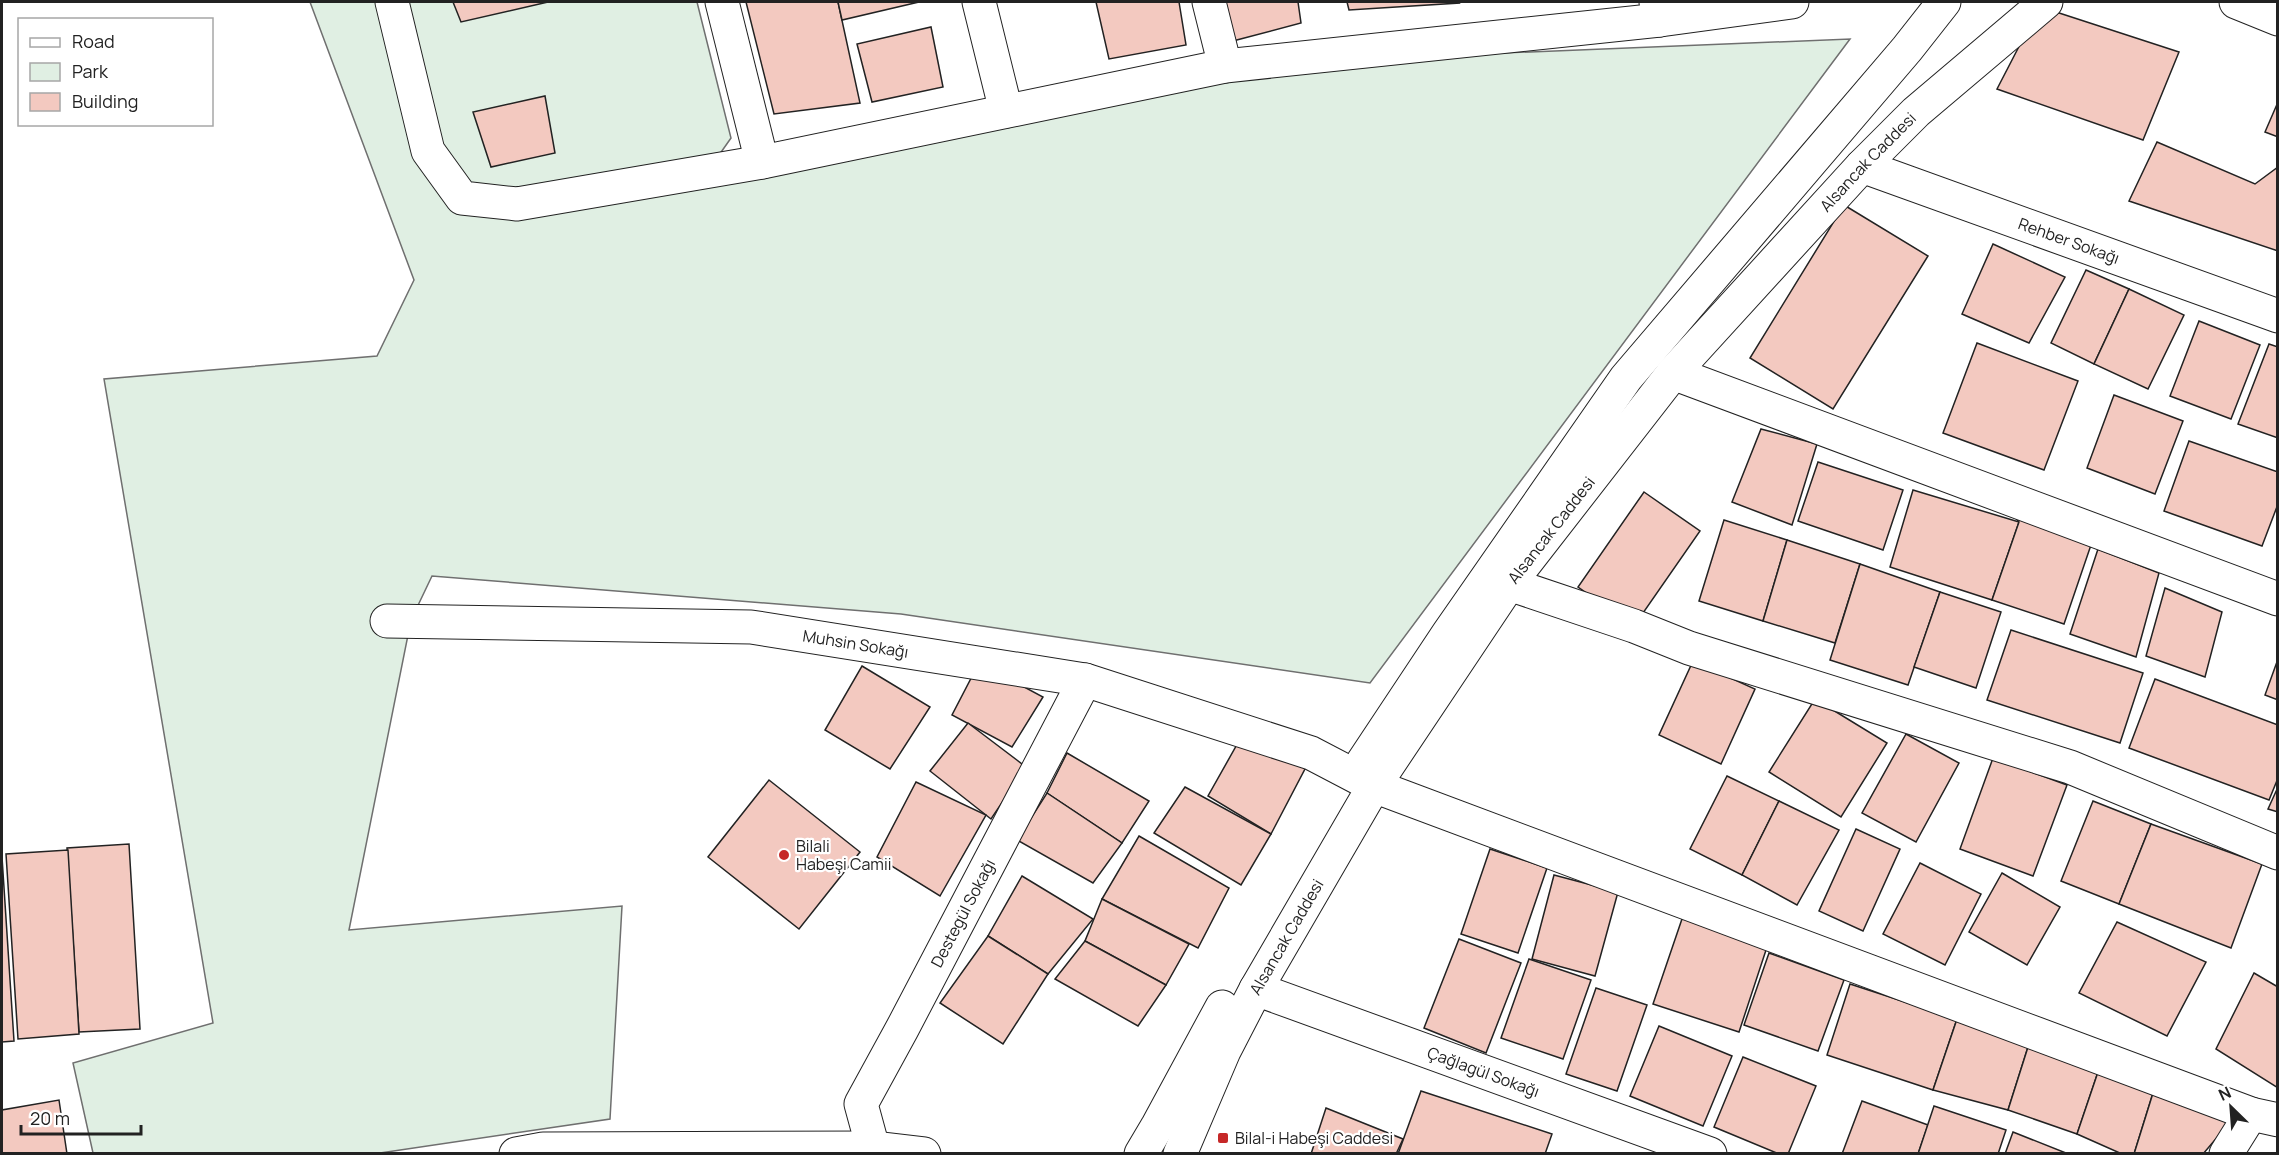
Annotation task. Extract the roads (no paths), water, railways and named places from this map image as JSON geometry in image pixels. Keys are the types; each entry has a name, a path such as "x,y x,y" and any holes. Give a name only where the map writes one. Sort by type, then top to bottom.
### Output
{"street":[{"path":"392,2 428,151 462,198 517,204 762,162 1225,66 1658,11 1792,2"},
{"path":"722,2 762,162"},
{"path":"979,2 1006,111"},
{"path":"1209,2 1225,66"},
{"name":"Alsancak Caddesi","path":"1141,1154 1235,983 1364,780 1448,634 1626,378 1907,49 1944,2"},
{"name":"Alsancak Caddesi","path":"1180,1154 1224,1051 1364,780 1509,584 1673,373 1862,166 1916,112 2046,2"},
{"path":"2236,2 2277,19"},
{"name":"Rehber Sokağı","path":"1862,166 2277,316"},
{"path":"1673,373 2277,599"},
{"path":"1509,584 1634,626 1689,648 2070,767 2277,854"},
{"name":"Muhsin Sokağı","path":"387,621 751,627 1085,680 1311,753 1364,780 2264,1117"},
{"name":"Destegül Sokağı","path":"873,1148 861,1104 1085,680"},
{"name":"Çağlagül Sokağı","path":"1256,989 1710,1154"},
{"path":"2226,1154 2264,1117"},
{"path":"516,1154 543,1149 873,1148 924,1154"}],"place":[{"name":"Bilali Habeşi Camii","path":"784,855"},
{"name":"Bilal-i Habeşi Caddesi","path":"1223,1138"}]}
